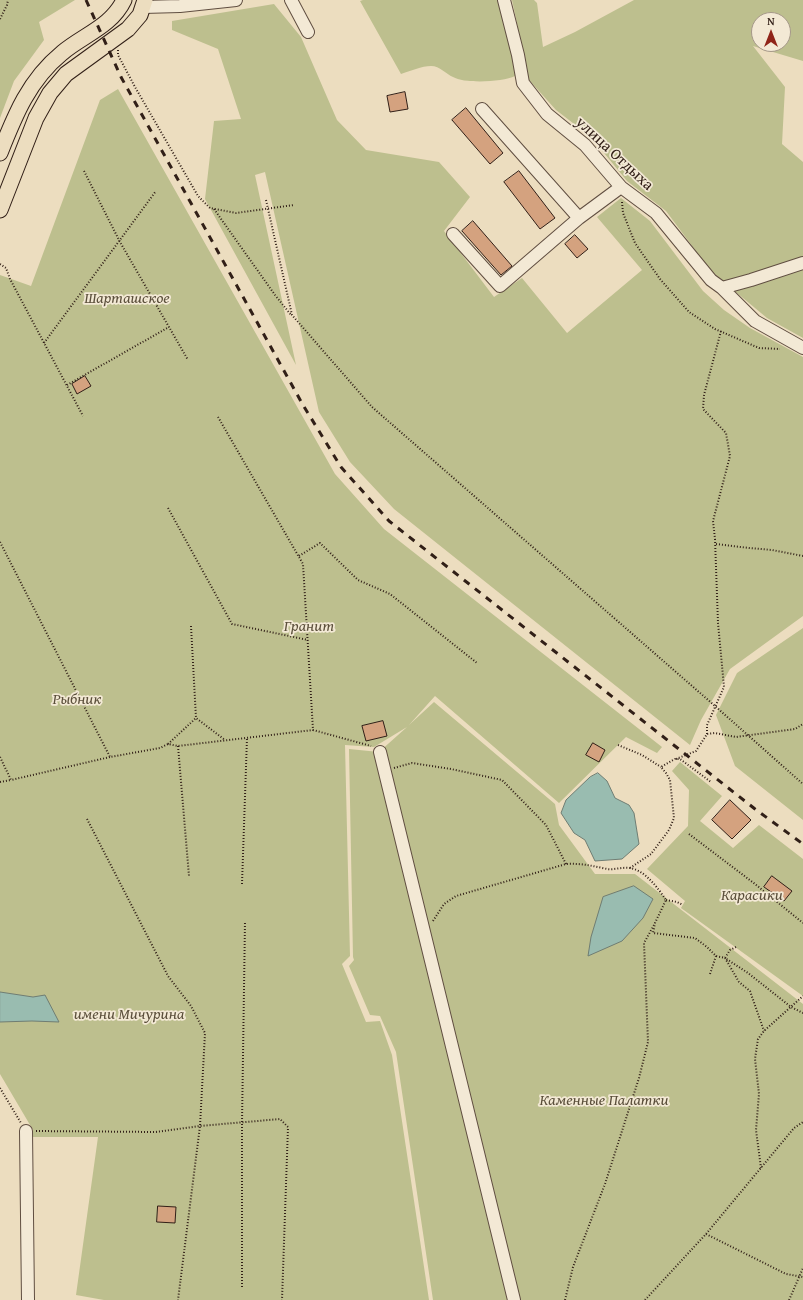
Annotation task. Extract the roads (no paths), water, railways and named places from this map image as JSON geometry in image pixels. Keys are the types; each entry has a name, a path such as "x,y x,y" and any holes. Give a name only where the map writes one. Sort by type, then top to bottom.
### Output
{"main road":[{"path":"0,153 19,107 30,87 62,52 108,21 119,9 124,0"},
{"path":"0,210 36,118 52,89 76,66 128,29 140,15 144,3"}],"street":[{"path":"144,3 180,6 236,0"},
{"path":"291,0 308,32"},
{"name":"улица Отдыха","path":"504,0 518,55 523,83 547,114 585,144 621,187 656,213 711,280 722,288 755,321 803,348"},
{"path":"482,109 579,218"},
{"path":"453,234 500,286 579,218 621,187"},
{"path":"722,288 803,263"},
{"path":"380,752 514,1300"},
{"path":"26,1130 28,1300"}],"water":[{"path":"598,773 607,781 615,798 629,805 634,813 639,844 622,859 595,861 585,840 574,833 561,813 566,800 590,777"},
{"path":"634,886 653,899 643,918 622,941 588,956 591,937 603,897"},
{"path":"0,992 33,997 45,995 59,1022 0,1022"}],"railway":[{"path":"86,0 121,77 303,405 341,467 389,521 755,809 803,844"}],"park label":[{"name":"Шарташское","path":"127,299"},
{"name":"Гранит","path":"309,627"},
{"name":"Рыбник","path":"77,700"},
{"name":"Карасики","path":"752,896"},
{"name":"имени Мичурина","path":"129,1015"},
{"name":"Каменные Палатки","path":"604,1101"}]}
